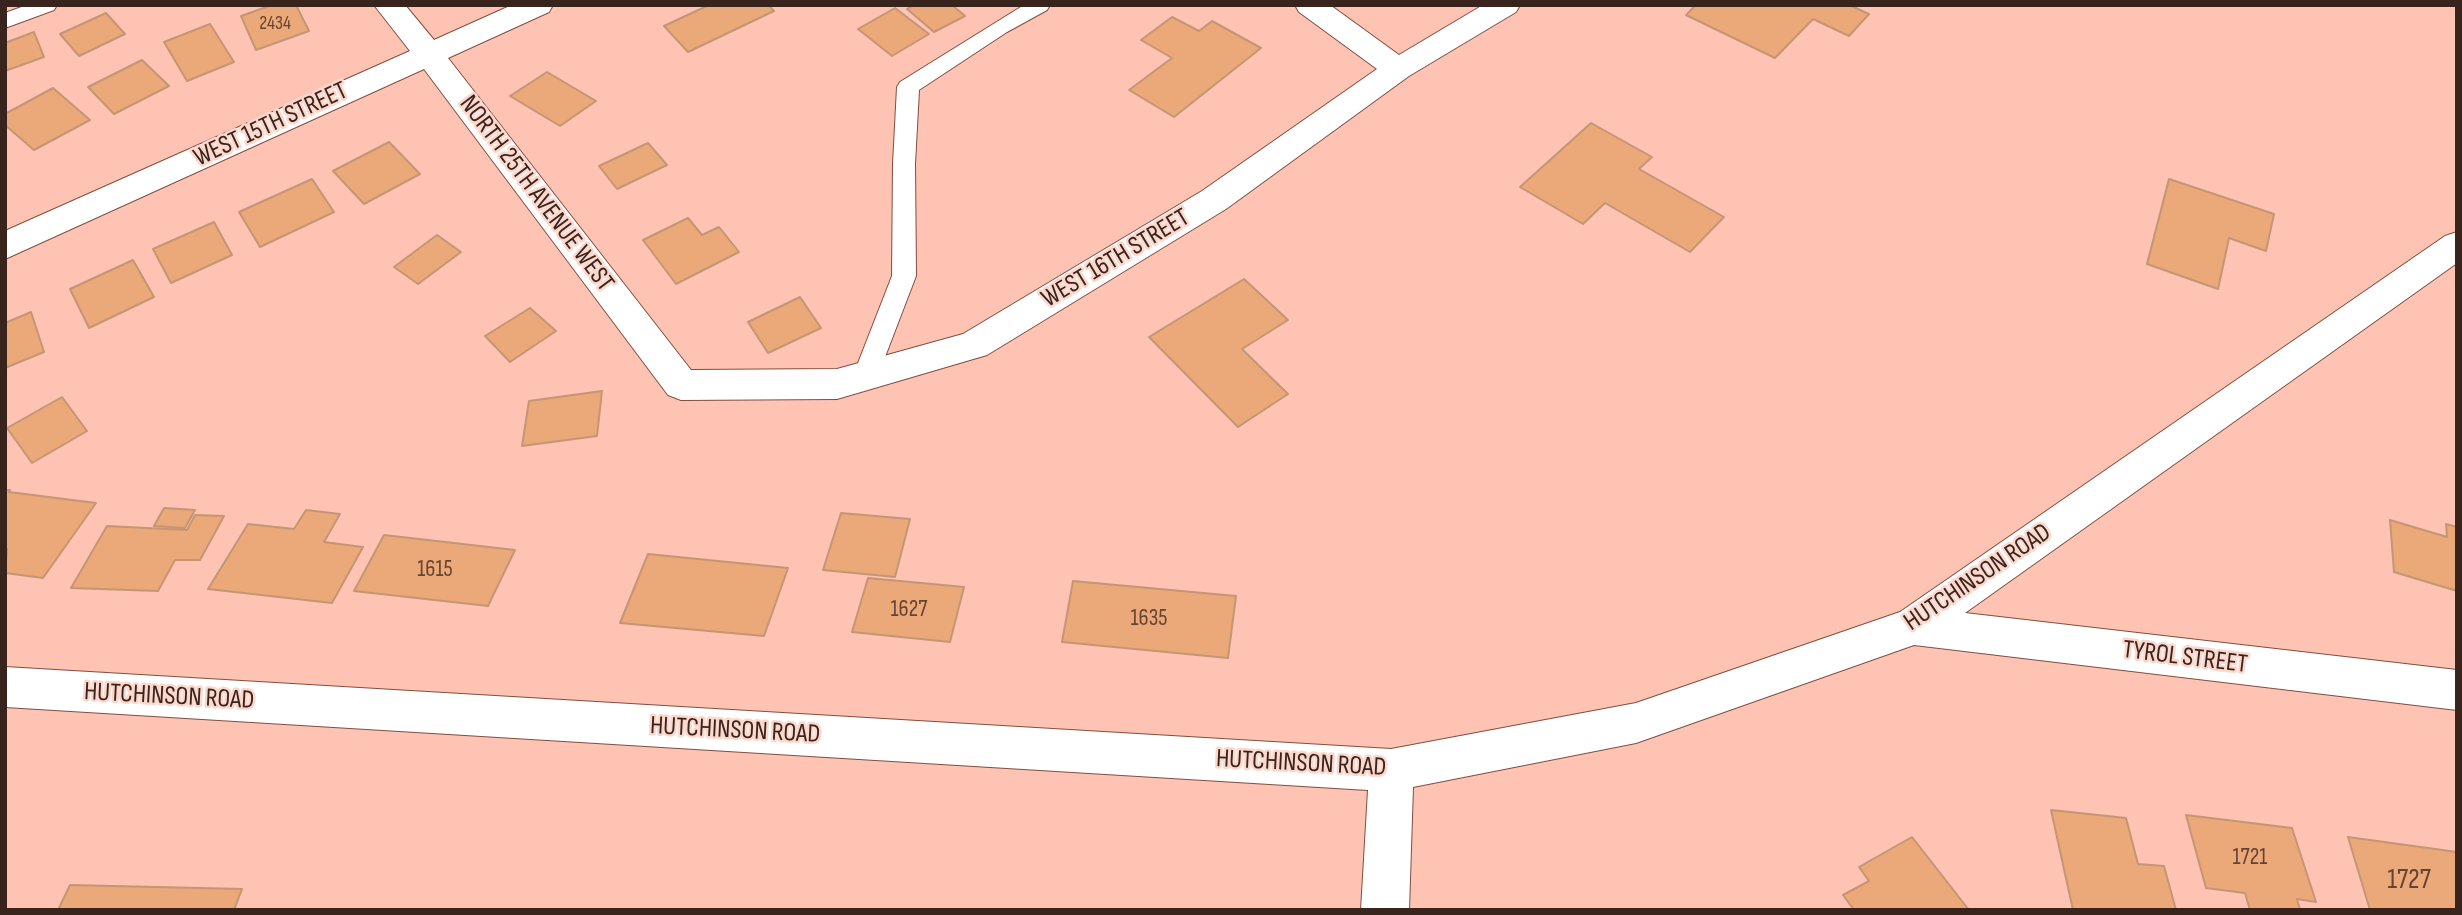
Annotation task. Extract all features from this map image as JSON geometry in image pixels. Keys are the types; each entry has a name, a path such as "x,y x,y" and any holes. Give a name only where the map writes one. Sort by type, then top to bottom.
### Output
{"street":[{"name":"NORTH 25TH AVENUE WEST","path":"389,5 681,385"},
{"name":"WEST 15TH STREET","path":"5,246 538,5"},
{"path":"1310,5 1398,69"},
{"name":"WEST 16TH STREET","path":"681,385 837,384 974,345 1214,200 1398,69 1505,5"},
{"name":"HUTCHINSON ROAD","path":"5,687 1391,770 1636,723 1914,626 2457,244"},
{"name":"TYROL STREET","path":"1914,626 2457,690"},
{"path":"1385,910 1391,770"}],"lane":[{"path":"5,21 47,5"},
{"path":"866,376 904,276 904,164 908,87 1000,27 1040,5"}],"building":[{"path":"272,5 296,5 309,31 256,50 241,16"},
{"path":"709,5 768,5 774,11 688,52 664,26"},
{"path":"914,5 952,5 965,16 934,32 907,9"},
{"path":"1696,5 1849,5 1869,14 1849,36 1813,19 1775,58 1686,15"},
{"path":"895,8 929,34 892,56 858,29"},
{"path":"106,13 125,34 79,56 60,34"},
{"path":"1172,17 1199,31 1212,21 1261,48 1174,117 1129,90 1172,58 1141,40"},
{"path":"210,24 234,62 187,81 164,42"},
{"path":"34,32 44,57 5,71 5,43"},
{"path":"142,60 169,86 114,114 88,87"},
{"path":"547,72 596,101 560,126 510,96"},
{"path":"53,88 90,120 34,150 5,125 5,114"},
{"path":"1591,123 1652,157 1639,169 1724,217 1690,252 1605,203 1583,224 1520,187"},
{"path":"389,142 420,174 364,204 333,171"},
{"path":"648,143 667,165 617,189 599,166"},
{"path":"312,179 334,212 260,247 239,212"},
{"path":"2169,179 2274,214 2266,251 2229,238 2218,289 2147,264"},
{"path":"688,218 702,235 719,227 739,252 676,284 643,240"},
{"path":"214,222 232,255 171,283 153,249"},
{"path":"437,235 461,252 418,284 394,267"},
{"path":"133,260 154,297 89,328 70,289"},
{"path":"1244,279 1288,320 1242,349 1288,394 1238,427 1149,337"},
{"path":"800,297 821,328 768,353 748,322"},
{"path":"530,308 556,331 510,362 485,336"},
{"path":"31,312 44,352 5,368 5,323"},
{"path":"602,391 597,436 522,446 529,401"},
{"path":"62,397 87,431 32,463 7,428"},
{"path":"5,490 96,503 43,578 5,573"},
{"path":"164,508 195,510 185,528 154,526"},
{"path":"306,510 340,514 324,542 363,547 332,603 208,589 248,524 294,529"},
{"path":"841,513 910,519 895,577 823,570"},
{"path":"195,515 224,516 200,560 175,560 158,591 71,588 107,526 187,530"},
{"path":"2390,520 2447,537 2446,524 2457,527 2457,591 2394,572"},
{"path":"384,535 515,550 488,606 354,591"},
{"path":"648,554 788,568 764,636 620,623"},
{"path":"868,578 964,587 950,642 852,632"},
{"path":"1073,581 1236,596 1228,658 1062,642"},
{"path":"2051,810 2126,818 2138,864 2164,866 2176,910 2073,910"},
{"path":"2186,815 2292,828 2316,902 2297,899 2300,910 2250,910 2245,893 2206,888"},
{"path":"1912,837 1969,910 1854,910 1843,895 1869,881 1859,867"},
{"path":"2348,837 2457,852 2457,910 2370,910"},
{"path":"70,885 242,889 234,910 58,910"}]}
